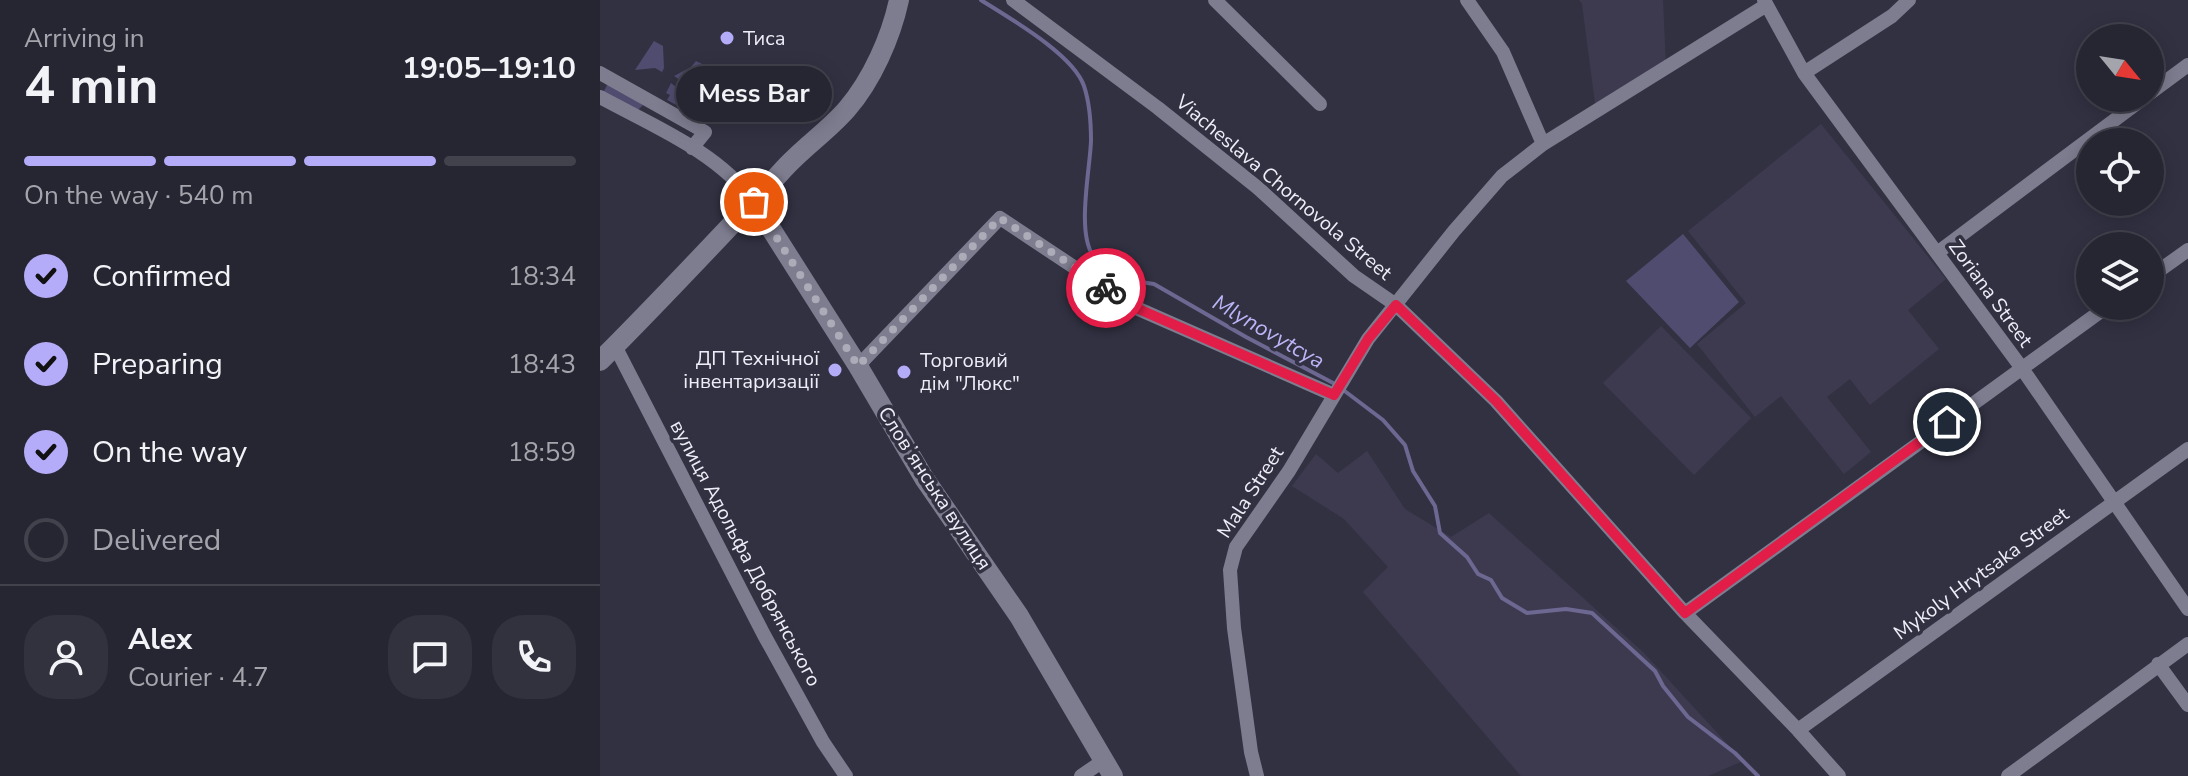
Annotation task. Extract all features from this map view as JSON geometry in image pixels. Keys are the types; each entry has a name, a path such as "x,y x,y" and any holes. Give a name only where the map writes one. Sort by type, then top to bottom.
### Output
{"street":[{"path":"600,361 789,163 847,109 860,92 885,44 899,0"},
{"name":"Viacheslava Chornovola Street","path":"1013,0 1169,116 1258,188 1354,276 1396,305 1496,401 1685,613 1839,776"},
{"path":"1215,0 1320,104"},
{"path":"1467,0 1503,52 1543,144"},
{"path":"1804,73 1892,16 1909,0"},
{"name":"Mala Street","path":"1257,776 1234,628 1232,557 1368,339 1502,176 1543,144 1765,3"},
{"name":"Zoriana Street","path":"1765,3 1804,73 2021,367 2188,609"},
{"path":"2164,83 2188,65"},
{"path":"600,73 705,132 693,148"},
{"path":"600,97 693,148 732,178 754,202"},
{"path":"1937,253 2125,112"},
{"name":"Словʼянська вулиця","path":"754,202 858,366 924,478 1027,629 1068,695 1108,769"},
{"path":"858,366 1000,218 1134,307 1334,395"},
{"path":"2164,267 2188,250"},
{"path":"1685,613 2088,320"},
{"name":"вулиця Адольфа Добрянського","path":"615,346 764,635 823,742 846,776"},
{"name":"Mykoly Hrytsaka Street","path":"1798,730 2188,449"},
{"path":"2008,776 2188,644"},
{"path":"2158,664 2188,705"},
{"path":"1081,776 1108,769"}],"shaded area":[{"path":"1579,0 1663,0 1666,68 1596,111 1582,4"},
{"path":"654,41 663,46 662,72 655,68 635,70"},
{"path":"696,61 706,66 689,97 680,80 674,76"},
{"path":"671,83 682,92 685,102 682,108 667,100 670,95 666,93"},
{"path":"611,84 643,105 637,111 603,93"},
{"path":"1821,124 1946,279 1908,310 1939,349 1870,405 1850,379 1827,397 1871,452 1844,474 1781,396 1755,417 1697,344 1746,303 1688,231"},
{"path":"1683,234 1739,302 1690,348 1626,281"},
{"path":"1112,277 1146,292 1139,303 1109,283"},
{"path":"1661,326 1751,418 1694,475 1603,383"},
{"path":"1367,451 1405,509 1451,537 1489,513 1644,653 1743,761 1708,776 1521,776 1363,592 1388,567 1344,519 1292,486 1316,454 1338,473"}],"waterway":[{"name":"Mlynovytcya","path":"981,0 1054,49 1078,74 1084,86 1091,141 1085,201 1086,233 1089,247 1099,263 1121,276 1154,284 1335,384"},
{"name":"Mlynovytcya","path":"1342,389 1383,420 1405,445 1413,471 1435,506 1440,533 1467,557 1478,574 1491,580 1502,598 1527,613 1566,609 1592,613 1655,671 1688,717 1735,753 1758,776"}],"way so far":[{"path":"754,202 858,366 1000,218 1106,288"}],"place":[{"name":"Тиса","path":"727,38"},
{"name":"Mess Bar","path":"754,202"},
{"name":"ДП Технічної інвентаризації","path":"835,370"},
{"name":"Торговий дім \"Люкс\"","path":"904,372"}],"route":[{"path":"1106,288 1134,307 1334,395 1368,339 1396,305 1496,401 1685,613 1947,422"}]}
